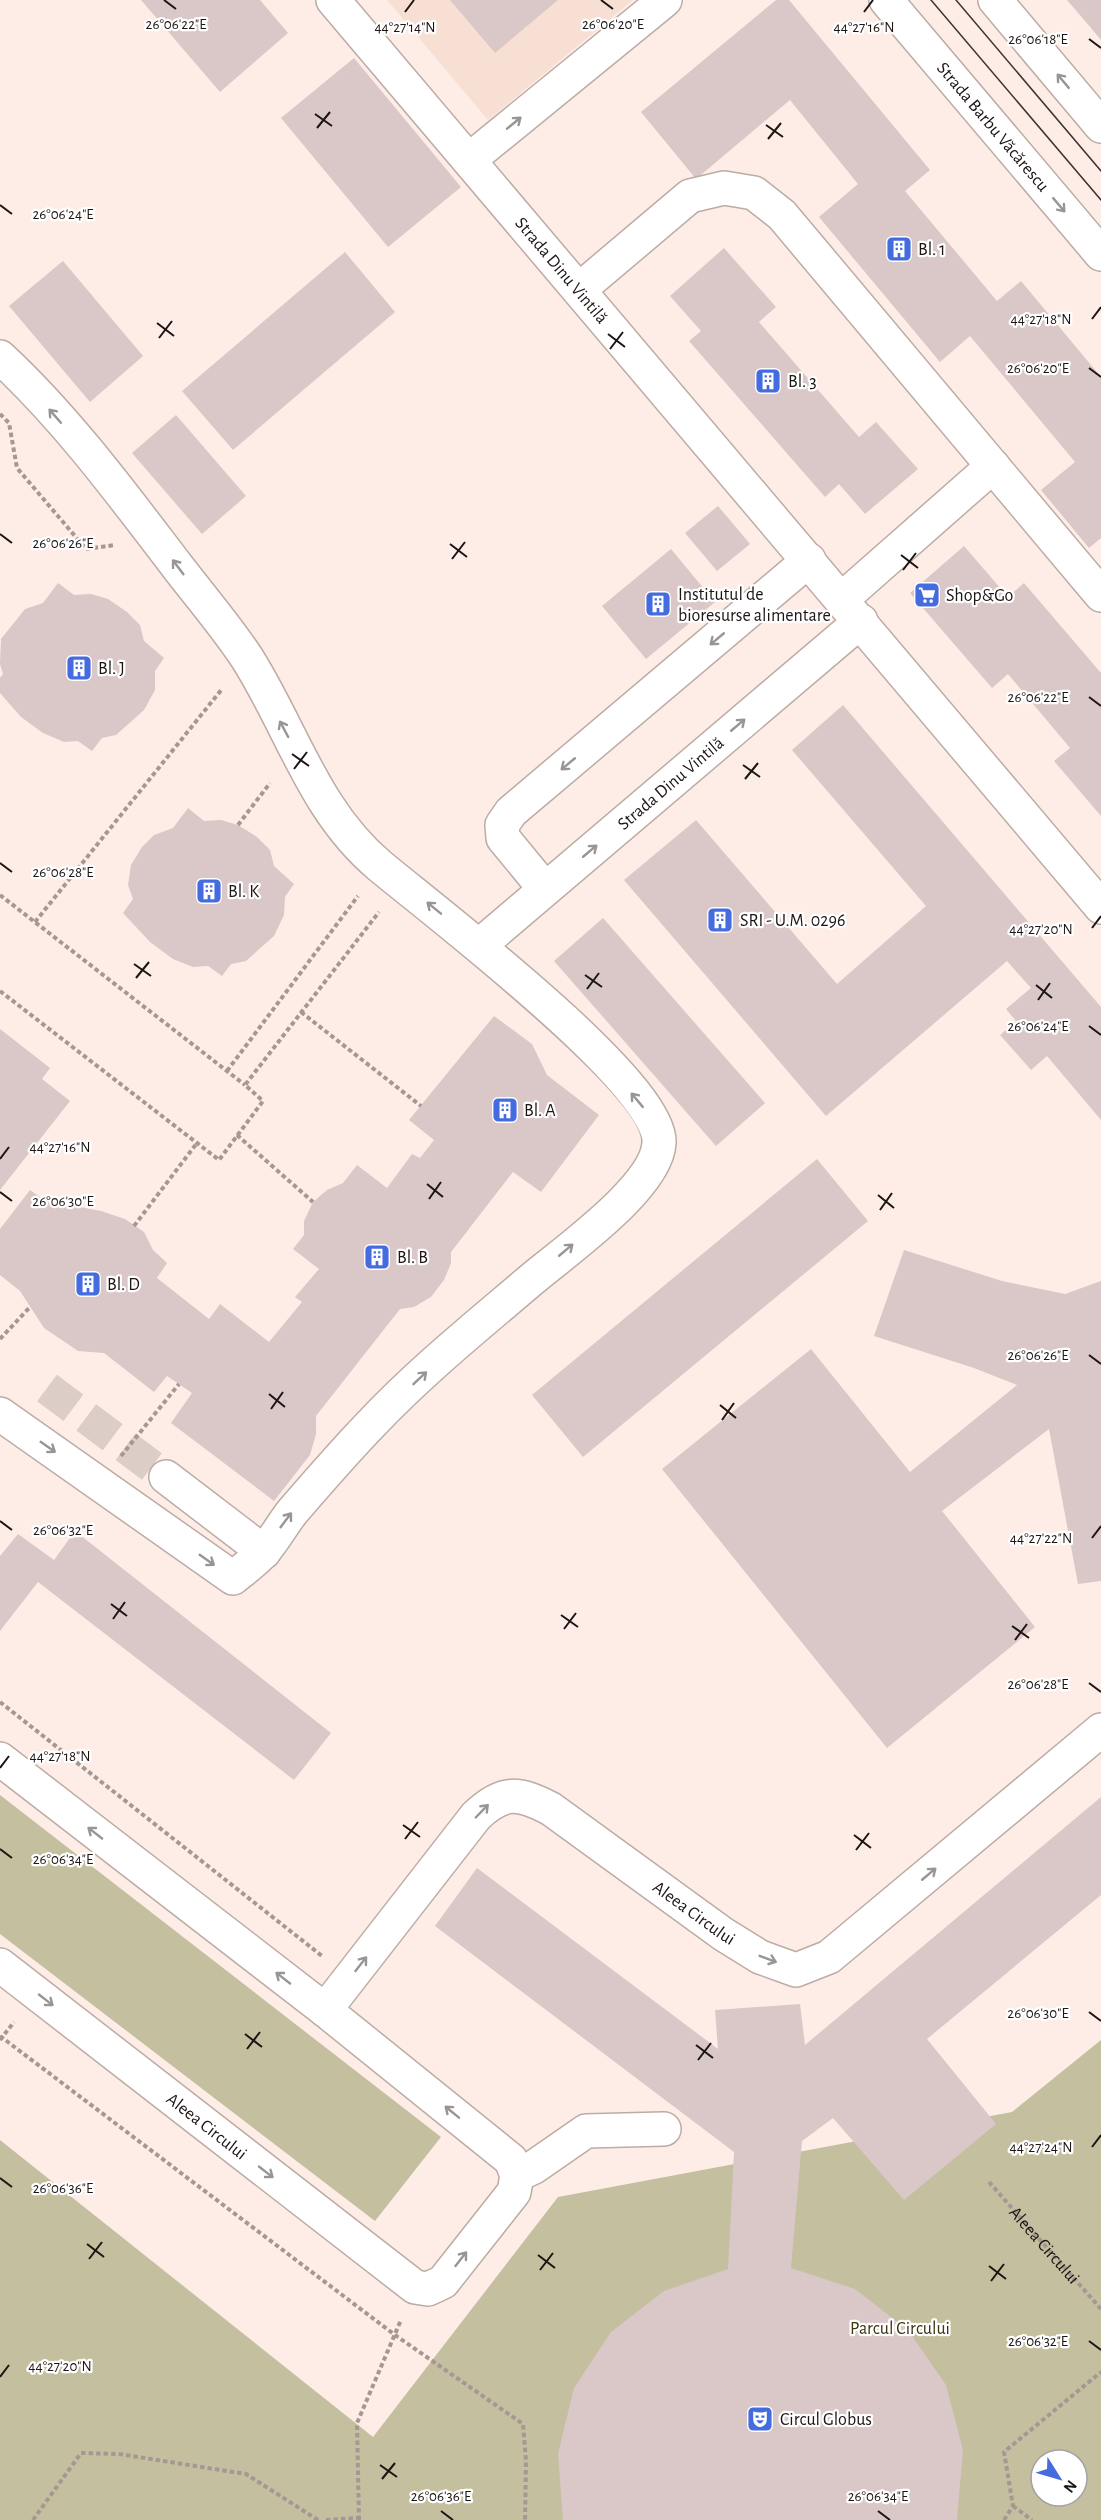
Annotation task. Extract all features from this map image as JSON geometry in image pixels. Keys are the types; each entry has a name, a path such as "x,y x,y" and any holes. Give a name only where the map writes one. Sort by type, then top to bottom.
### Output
{"street":[{"name":"Strada Dinu Vintilă","path":"333,0 852,610 1101,907"},
{"path":"469,160 665,0"},
{"name":"Strada Barbu Văcărescu","path":"886,0 1101,254"},
{"path":"995,0 1101,126"},
{"path":"580,289 690,196 724,188 754,193 782,215 1101,595"},
{"path":"0,1414 233,1578 264,1552 290,1515 372,1423 480,1323 629,1197 653,1167 660,1141 649,1113 609,1066 542,999 480,945 391,874 337,823 247,658 121,491 1,361"},
{"path":"852,610 993,466"},
{"path":"545,889 503,838 502,825 511,812 809,560"},
{"name":"Strada Dinu Vintilă","path":"480,945 545,889 852,610"},
{"path":"166,1477 264,1552"},
{"name":"Aleea Circului","path":"325,2010 476,1816 492,1800 510,1795 531,1799 551,1809 723,1934 760,1957 796,1970 828,1957 1101,1730"},
{"path":"0,1759 325,2010 511,2160 517,2175 514,2192 443,2282 428,2289 415,2287"},
{"name":"Aleea Circului","path":"0,1965 415,2287"},
{"path":"517,2175 534,2167 586,2131 664,2129"}],"path":[{"path":"0,414 9,423 17,468 86,549 115,545 123,554"},
{"path":"35,922 247,658"},
{"path":"238,825 296,751"},
{"path":"227,1071 391,874"},
{"path":"245,1085 301,1012 391,874"},
{"path":"0,896 263,1101 219,1160 0,991"},
{"path":"301,1012 421,1106"},
{"path":"237,1135 313,1202"},
{"path":"134,1226 197,1143"},
{"path":"0,1339 29,1308"},
{"path":"116,1462 178,1384"},
{"path":"0,2036 395,2336 523,2424 526,2461 525,2520"},
{"name":"Aleea Circului","path":"989,2182 1101,2309"},
{"path":"326,2520 358,2519 357,2423 415,2287"},
{"path":"1004,2520 1013,2506 1004,2452 1101,2372"},
{"path":"33,2520 81,2453 119,2454 246,2474 318,2520"},
{"path":"1013,2506 1032,2520"}],"shaded area":[{"path":"387,0 633,0 488,120"}],"green space":[{"path":"0,1795 441,2137 375,2221 0,1934"},
{"name":"Parcul Circului","path":"1101,2040 1101,2520 0,2520 0,2140 373,2437 558,2197 1012,2112"}],"building":[{"path":"141,0 260,0 288,33 220,92"},
{"path":"450,0 558,0 495,53"},
{"name":"Bl. 1","path":"776,0 789,0 930,170 905,191 997,301 1021,281 1101,377 1101,538 1089,548 1041,490 1075,462 970,336 940,362 819,217 858,184 790,100 696,179 641,112"},
{"path":"1067,0 1101,0 1101,40 1091,28"},
{"path":"354,58 461,187 388,247 281,118"},
{"name":"Bl. 3","path":"724,248 776,307 759,322 859,437 876,422 918,469 865,514 839,484 825,497 689,341 701,331 670,296"},
{"path":"345,252 395,312 233,450 182,391"},
{"path":"63,261 143,356 90,402 9,306"},
{"path":"176,415 246,496 202,534 132,453"},
{"path":"718,506 750,544 717,571 685,533"},
{"path":"964,546 1008,597 1024,583 1101,673 1101,816 1054,761 1070,748 1008,674 992,688 910,593"},
{"name":"Institutul de bioresurse alimentare","path":"671,549 715,602 646,659 602,606"},
{"name":"Bl. J","path":"58,583 74,595 91,594 108,599 127,612 140,625 144,641 164,658 155,671 155,690 144,710 116,735 102,738 92,751 78,741 64,742 43,733 21,717 0,693 0,678 3,674 0,664 1,639 25,609 43,603"},
{"name":"SRI - U.M. 0296","path":"843,705 1101,1007 1101,1120 1047,1056 1031,1070 1000,1035 1016,1021 1006,1009 1031,988 1007,961 826,1116 624,880 696,820 837,984 926,906 792,750"},
{"name":"Bl. K","path":"188,808 204,821 221,820 238,825 257,837 270,850 274,866 294,884 285,897 284,915 274,936 246,961 231,964 222,976 208,966 193,967 173,959 150,942 123,913 133,899 128,885 131,865 142,847 154,835 173,828"},
{"path":"603,918 765,1103 716,1146 554,961"},
{"path":"494,1016 532,1044 547,1075 599,1115 541,1192 513,1172 451,1252 451,1263 444,1280 431,1297 414,1307 400,1309 316,1416 316,1434 310,1455 274,1501 171,1423 192,1393 167,1376 154,1392 104,1353 78,1351 44,1328 20,1291 0,1275 0,1229 30,1190 44,1200 101,1211 125,1219 144,1232 153,1250 167,1263 157,1278 209,1319 220,1304 269,1342 302,1302 295,1297 319,1269 293,1249 304,1235 304,1221 313,1202 327,1190 343,1183 357,1165 387,1188 412,1154 420,1158 434,1140 409,1120"},
{"path":"0,1029 50,1068 42,1079 70,1101 0,1190"},
{"path":"817,1159 868,1221 583,1457 532,1395"},
{"path":"904,1250 1002,1281 1065,1294 1101,1281 1101,1581 1078,1584 1049,1429 942,1511 1035,1627 887,1748 662,1469 811,1349 910,1472 1017,1385 974,1368 874,1336"},
{"path":"75,1531 331,1733 294,1780 38,1582 0,1631 0,1556 18,1534 54,1560"},
{"path":"1101,1797 1101,1895 927,2039 996,2124 904,2200 833,2118 802,2141 791,2268 855,2289 908,2330 946,2385 963,2450 957,2520 563,2520 558,2454 574,2388 611,2332 664,2291 728,2269 734,2152 435,1926 477,1868 718,2049 715,2010 800,2004 805,2045"}],"tunnel":[{"path":"47,1388 166,1477"}],"tram line":[{"path":"931,0 1101,200"},
{"path":"956,0 1101,171"}],"place":[{"name":"Bl. 1","path":"899,249"},
{"name":"Bl. 3","path":"768,381"},
{"name":"Shop&Go","path":"927,595"},
{"name":"Institutul de bioresurse alimentare","path":"658,604"},
{"name":"Bl. J","path":"79,668"},
{"name":"Bl. K","path":"209,891"},
{"name":"SRI - U.M. 0296","path":"720,920"},
{"name":"Bl. A","path":"505,1110"},
{"name":"Bl. B","path":"377,1257"},
{"name":"Bl. D","path":"88,1284"},
{"name":"Circul Globus","path":"760,2419"}]}
